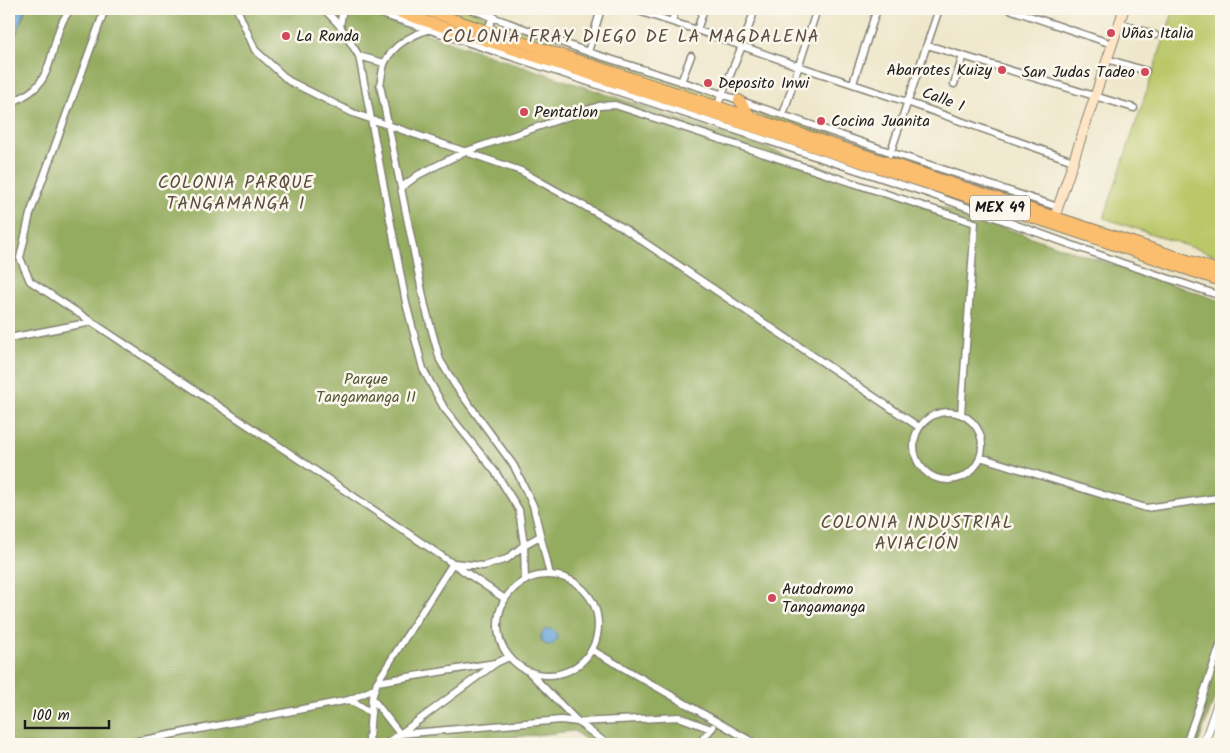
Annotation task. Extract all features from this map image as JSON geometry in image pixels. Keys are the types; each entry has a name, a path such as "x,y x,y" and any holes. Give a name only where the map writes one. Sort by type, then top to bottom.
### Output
{"main road":[{"name":"MEX 49","path":"388,9 440,26 485,35"},
{"name":"MEX 49","path":"422,9 485,35 664,98 751,117 838,155"},
{"path":"1054,221 1124,9"},
{"path":"739,100 751,117"},
{"name":"MEX 49","path":"715,110 838,155 886,167 1095,234 1221,270"},
{"name":"MEX 49","path":"950,187 981,187 1054,221"},
{"name":"MEX 49","path":"1095,234 1151,258 1221,281"}],"street":[{"path":"9,104 37,86 49,68 64,15 72,9"},
{"path":"105,9 30,214 20,258 30,281 286,450 505,599"},
{"path":"237,9 255,50 289,81 353,113 521,171 620,226 919,426"},
{"path":"324,9 340,26 359,56 406,303 423,369 444,408 496,473 519,510 524,545 525,581"},
{"path":"340,26 343,9"},
{"path":"366,9 664,98 838,155 950,187"},
{"path":"470,9 588,52 721,94 890,152 950,187 1052,238 1221,296"},
{"path":"588,52 601,9"},
{"name":"Calle 1","path":"632,9 908,102 1074,161"},
{"path":"672,21 676,9"},
{"path":"697,30 704,9"},
{"path":"715,110 742,46 755,9"},
{"path":"783,115 817,9"},
{"path":"852,83 878,9"},
{"path":"886,167 939,9"},
{"path":"1008,9 1112,44"},
{"path":"485,35 493,16"},
{"path":"1119,23 1155,35"},
{"path":"440,26 406,39 393,50 384,63 380,85 390,126 425,306 440,360 455,385 514,466 533,505 550,575"},
{"path":"927,45 1134,108"},
{"path":"359,56 384,63"},
{"path":"682,82 691,56"},
{"path":"954,84 963,56"},
{"path":"1107,59 1146,71"},
{"path":"664,98 670,78"},
{"path":"402,187 418,175 464,152 599,106 615,105 975,223 961,414"},
{"path":"838,155 845,136"},
{"path":"981,187 1025,196 1058,206"},
{"path":"1021,206 1025,196"},
{"path":"1052,238 1054,221"},
{"path":"1146,271 1151,258"},
{"path":"9,338 92,322"},
{"path":"941,412 961,414 973,423 978,430 982,448 980,457 976,465 968,473 958,478 948,480 937,478 927,473 920,466 916,458 914,439 919,426 932,416 941,412"},
{"path":"980,457 1146,508 1217,498 1221,500"},
{"path":"453,563 483,566 507,559 524,545 540,536"},
{"path":"372,744 369,738 370,714 377,682 453,563"},
{"path":"529,672 546,675 564,673 584,660 592,650 596,640 597,614 592,602 584,591 574,583 558,576 550,575 533,578 525,581 511,592 505,599 499,616 498,633 509,658 529,672 578,722 608,744"},
{"path":"1186,744 1221,643"},
{"path":"592,650 756,744"},
{"path":"377,682 496,663 509,658"},
{"path":"386,744 496,663"},
{"path":"123,744 348,700 374,689"},
{"path":"1204,744 1221,694"},
{"path":"372,698 400,734"},
{"path":"348,700 359,705 370,714"},
{"path":"400,734 561,720 578,722 679,717 711,729"},
{"path":"698,744 717,722"}],"green space":[{"name":"Parque Tangamanga II","path":"26,9 353,9 1221,301 1221,680 1198,744 592,744 574,731 446,744 9,744 9,53"},
{"path":"432,9 464,9 492,18 486,27"},
{"path":"1174,9 1221,9 1221,257 1104,218"},
{"path":"493,20 668,78 666,85 490,28"},
{"path":"671,80 719,96 716,102 669,87"},
{"path":"744,104 1055,207 1053,213 751,113"}],"water":[{"path":"9,9 25,9 9,52"},
{"path":"549,629 555,631 557,637 555,643 549,645 543,643 541,637 543,631"}],"place":[{"name":"Uñas Italia","path":"1111,33"},
{"name":"La Ronda","path":"286,36"},
{"name":"Abarrotes Kuizy","path":"1002,70"},
{"name":"San Judas Tadeo","path":"1145,72"},
{"name":"Deposito Inwi","path":"708,83"},
{"name":"Pentatlon","path":"524,112"},
{"name":"Cocina Juanita","path":"821,121"},
{"name":"Autodromo Tangamanga","path":"772,598"}],"district":[{"name":"COLONIA FRAY DIEGO DE LA MAGDALENA","path":"631,37"},
{"name":"COLONIA PARQUE TANGAMANGA I","path":"236,193"},
{"name":"COLONIA INDUSTRIAL AVIACIÓN","path":"917,533"}]}
